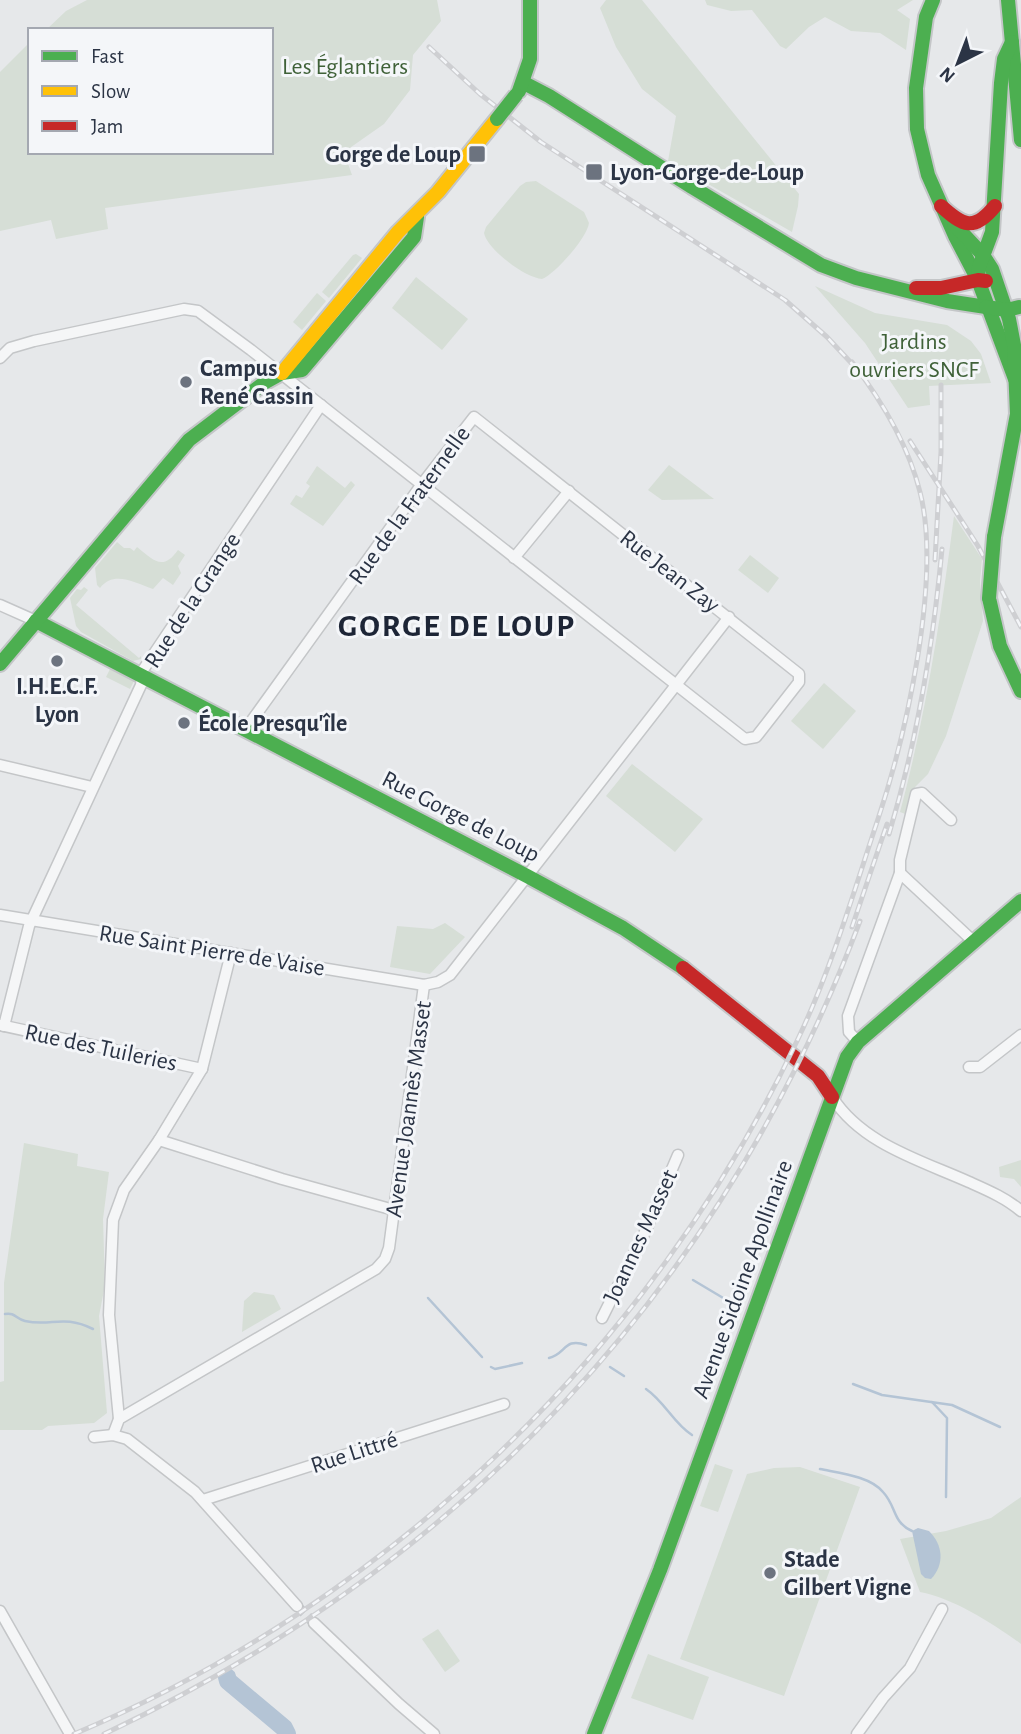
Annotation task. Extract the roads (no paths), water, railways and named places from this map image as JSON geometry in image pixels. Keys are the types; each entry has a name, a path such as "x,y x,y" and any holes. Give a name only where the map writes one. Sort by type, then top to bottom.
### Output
{"main road":[{"path":"0,664 190,440 264,383 282,373 395,235 417,216 497,118 520,89 530,48 530,0"},
{"path":"933,0 926,17 916,88 917,129 928,175 964,254 1015,379"},
{"path":"1008,0 1021,140"},
{"path":"895,288 953,286 979,267 992,232 1004,59 1012,42"},
{"path":"520,89 549,96 821,265 856,278 947,301 1013,308"},
{"path":"941,206 958,222 971,225 984,220 995,206"},
{"path":"941,206 954,225 983,255 1013,308 1017,414 994,537 989,598 1000,653 1021,691"},
{"path":"971,274 997,283"},
{"path":"986,307 997,283"},
{"name":"Rue Gorge de Loup","path":"36,621 623,928 681,967 818,1076 832,1097"},
{"name":"Avenue Sidoine Apollinaire","path":"594,1734 660,1570 847,1057 858,1042 1021,901"}],"street":[{"path":"0,358 10,348 34,341 184,309 198,311 282,373 675,685"},
{"name":"Rue de la Grange","path":"2,1025 32,921 143,670 321,405"},
{"name":"Rue de la Fraternelle","path":"245,730 422,484 474,417"},
{"name":"Rue Jean Zay","path":"474,417 729,617 799,674 800,678 757,737 751,740 745,739 675,685"},
{"path":"514,558 569,491"},
{"path":"0,605 36,621"},
{"name":"Avenue Joannès Masset","path":"119,1419 376,1269 385,1259 389,1248 424,985 438,982 450,975 729,617"},
{"path":"0,765 92,787"},
{"path":"858,1042 849,1032 848,1016 900,873 900,860 916,794 922,793 951,820"},
{"path":"900,873 973,942"},
{"name":"Rue Saint Pierre de Vaise","path":"0,915 424,985"},
{"path":"113,1435 119,1419 109,1315 113,1220 124,1190 159,1140 202,1069 231,953"},
{"name":"Rue des Tuileries","path":"2,1025 202,1069"},
{"path":"969,1067 980,1067 1021,1035"},
{"path":"832,1097 843,1114 869,1136 987,1190 1021,1211"},
{"path":"159,1140 282,1179 394,1210"},
{"name":"Joannes Masset","path":"602,1318 646,1230 678,1155"},
{"name":"Rue Littré","path":"203,1500 504,1404"},
{"path":"94,1437 113,1435 127,1439 203,1500 297,1606"},
{"path":"857,1734 909,1668 942,1609"},
{"path":"0,1611 70,1734"},
{"path":"314,1623 399,1704 435,1734"}],"water":[{"path":"918,1528 929,1531 939,1548 939,1567 931,1579 921,1574 912,1531"}],"waterway":[{"path":"693,1280 740,1308"},
{"path":"428,1298 482,1357"},
{"path":"5,1314 25,1321 65,1321 93,1329"},
{"path":"549,1358 573,1343 586,1345"},
{"path":"491,1367 495,1369 522,1363"},
{"path":"610,1367 624,1376"},
{"path":"853,1384 882,1395 952,1405 1000,1427"},
{"path":"646,1389 692,1435"},
{"path":"932,1402 947,1418 946,1497"},
{"path":"820,1469 870,1482 887,1498 901,1523 912,1531"},
{"path":"227,1677 228,1681 284,1728 287,1734"}],"tunnel":[{"path":"297,1606 314,1623"}],"railway":[{"path":"429,47 480,94 541,142 785,300 827,337 856,368"},
{"path":"74,1734 189,1679 299,1613 402,1538 499,1454 587,1361 667,1261 737,1154 797,1041 831,959 889,784 918,656 927,568 926,527 920,492 909,457 893,424 852,362"},
{"path":"935,560 941,452 941,385"},
{"path":"910,441 978,546 1021,627"},
{"path":"889,834 923,693 942,549"},
{"path":"852,927 887,824"},
{"path":"104,1734 233,1666 353,1588 463,1500 563,1403 654,1296 733,1180 802,1055 860,921"}],"place":[{"name":"Gorge de Loup","path":"477,154"},
{"name":"Lyon-Gorge-de-Loup","path":"594,172"},
{"name":"Campus René Cassin","path":"186,382"},
{"name":"I.H.E.C.F. Lyon","path":"57,661"},
{"name":"École Presqu'île","path":"184,723"},
{"name":"Stade Gilbert Vigne","path":"770,1573"}],"district":[{"name":"GORGE DE LOUP","path":"457,625"}],"park label":[{"name":"Les Églantiers","path":"345,66"},
{"name":"Jardins ouvriers SNCF","path":"914,355"}]}
